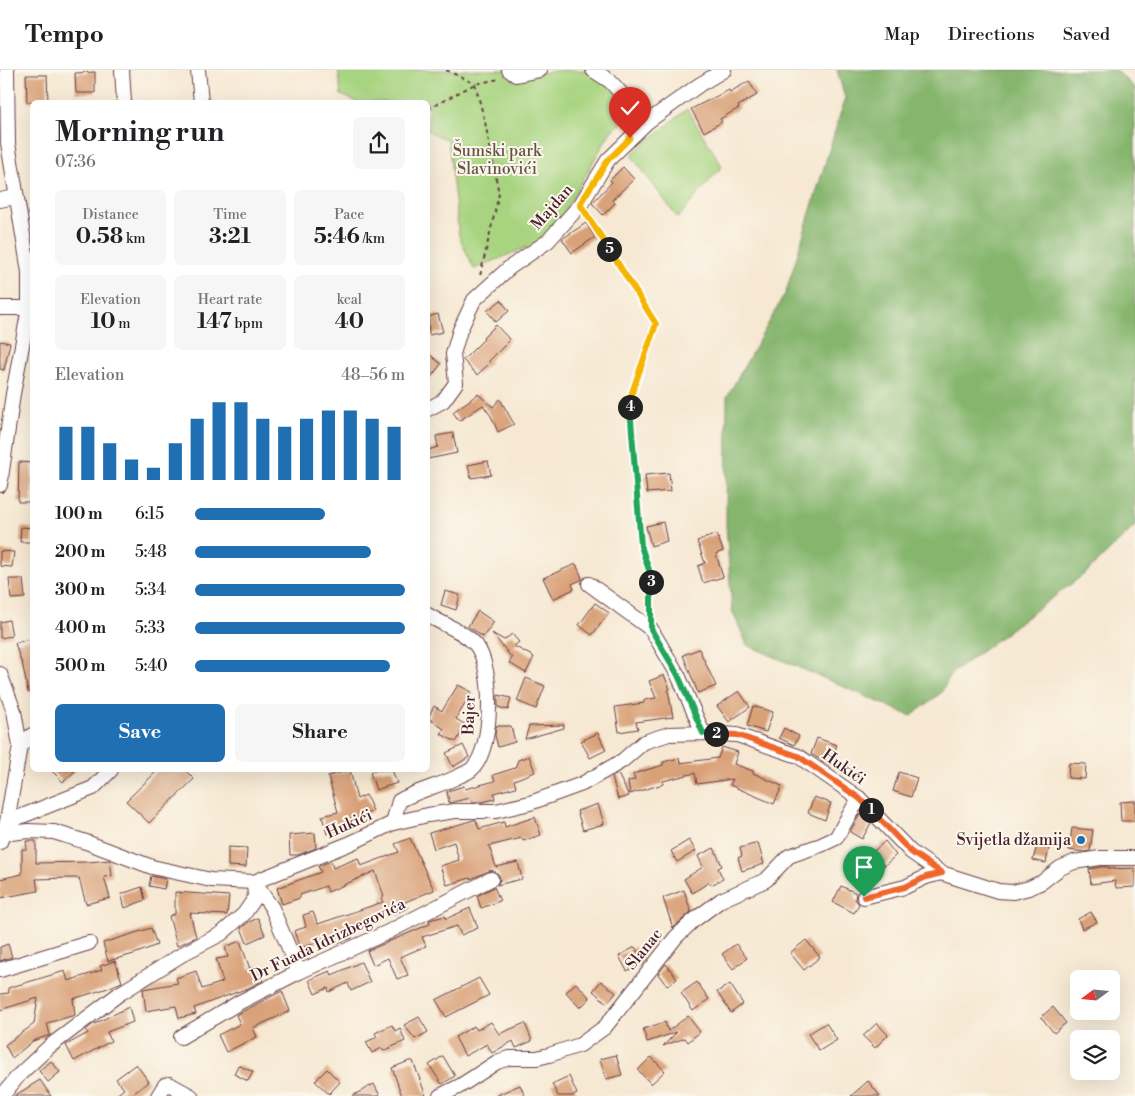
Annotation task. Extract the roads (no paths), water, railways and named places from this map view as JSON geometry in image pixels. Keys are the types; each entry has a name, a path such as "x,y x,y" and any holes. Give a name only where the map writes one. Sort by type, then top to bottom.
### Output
{"street":[{"path":"0,485 13,394 29,308 29,272 8,143 7,70"},
{"path":"122,70 124,100"},
{"path":"198,70 201,100"},
{"path":"512,73 540,70"},
{"path":"593,70 610,81 647,122"},
{"name":"Majdan","path":"430,408 443,401 456,383 453,354 460,330 474,300 508,268 548,241 580,204 608,160 647,122 699,84 724,70"},
{"path":"0,200 16,196"},
{"path":"0,308 29,308"},
{"path":"589,584 651,629 678,675 703,733"},
{"name":"Bajer","path":"392,823 400,801 409,795 446,782 472,769 485,748 488,725 487,674 482,657 476,646 463,634 430,616"},
{"path":"0,674 14,711 20,746 3,833"},
{"name":"Hukići","path":"3,833 28,831 54,832 152,867 211,880 254,882 351,843 392,823 455,811 496,811 530,803 582,784 622,761 644,742 669,734 703,733 737,735 798,756 859,798 911,852 942,873 998,890 1014,892 1029,888 1042,882 1060,868 1074,862 1100,858 1135,858"},
{"path":"20,746 30,737"},
{"path":"3,833 93,788 109,772"},
{"name":"Slanac","path":"440,1096 460,1086 497,1062 509,1058 538,1058 580,1045 592,1038 604,1027 670,944 693,921 721,900 766,880 789,856 836,838 859,798"},
{"path":"864,897 905,887 926,877 942,873"},
{"name":"Dr Fuada Idrizbegovića","path":"181,1037 240,1002 299,972 388,932 491,879"},
{"path":"254,882 272,908 299,972"},
{"path":"2,1096 19,1075 50,1046 119,994 186,952 221,934 244,914 255,898 254,882"},
{"path":"0,970 89,943"},
{"path":"158,1096 165,1085 169,1084 191,1096"}],"place":[{"name":"Svijetla džamija","path":"1081,840"}],"park label":[{"name":"Šumski park Slavinovići","path":"497,160"}]}
